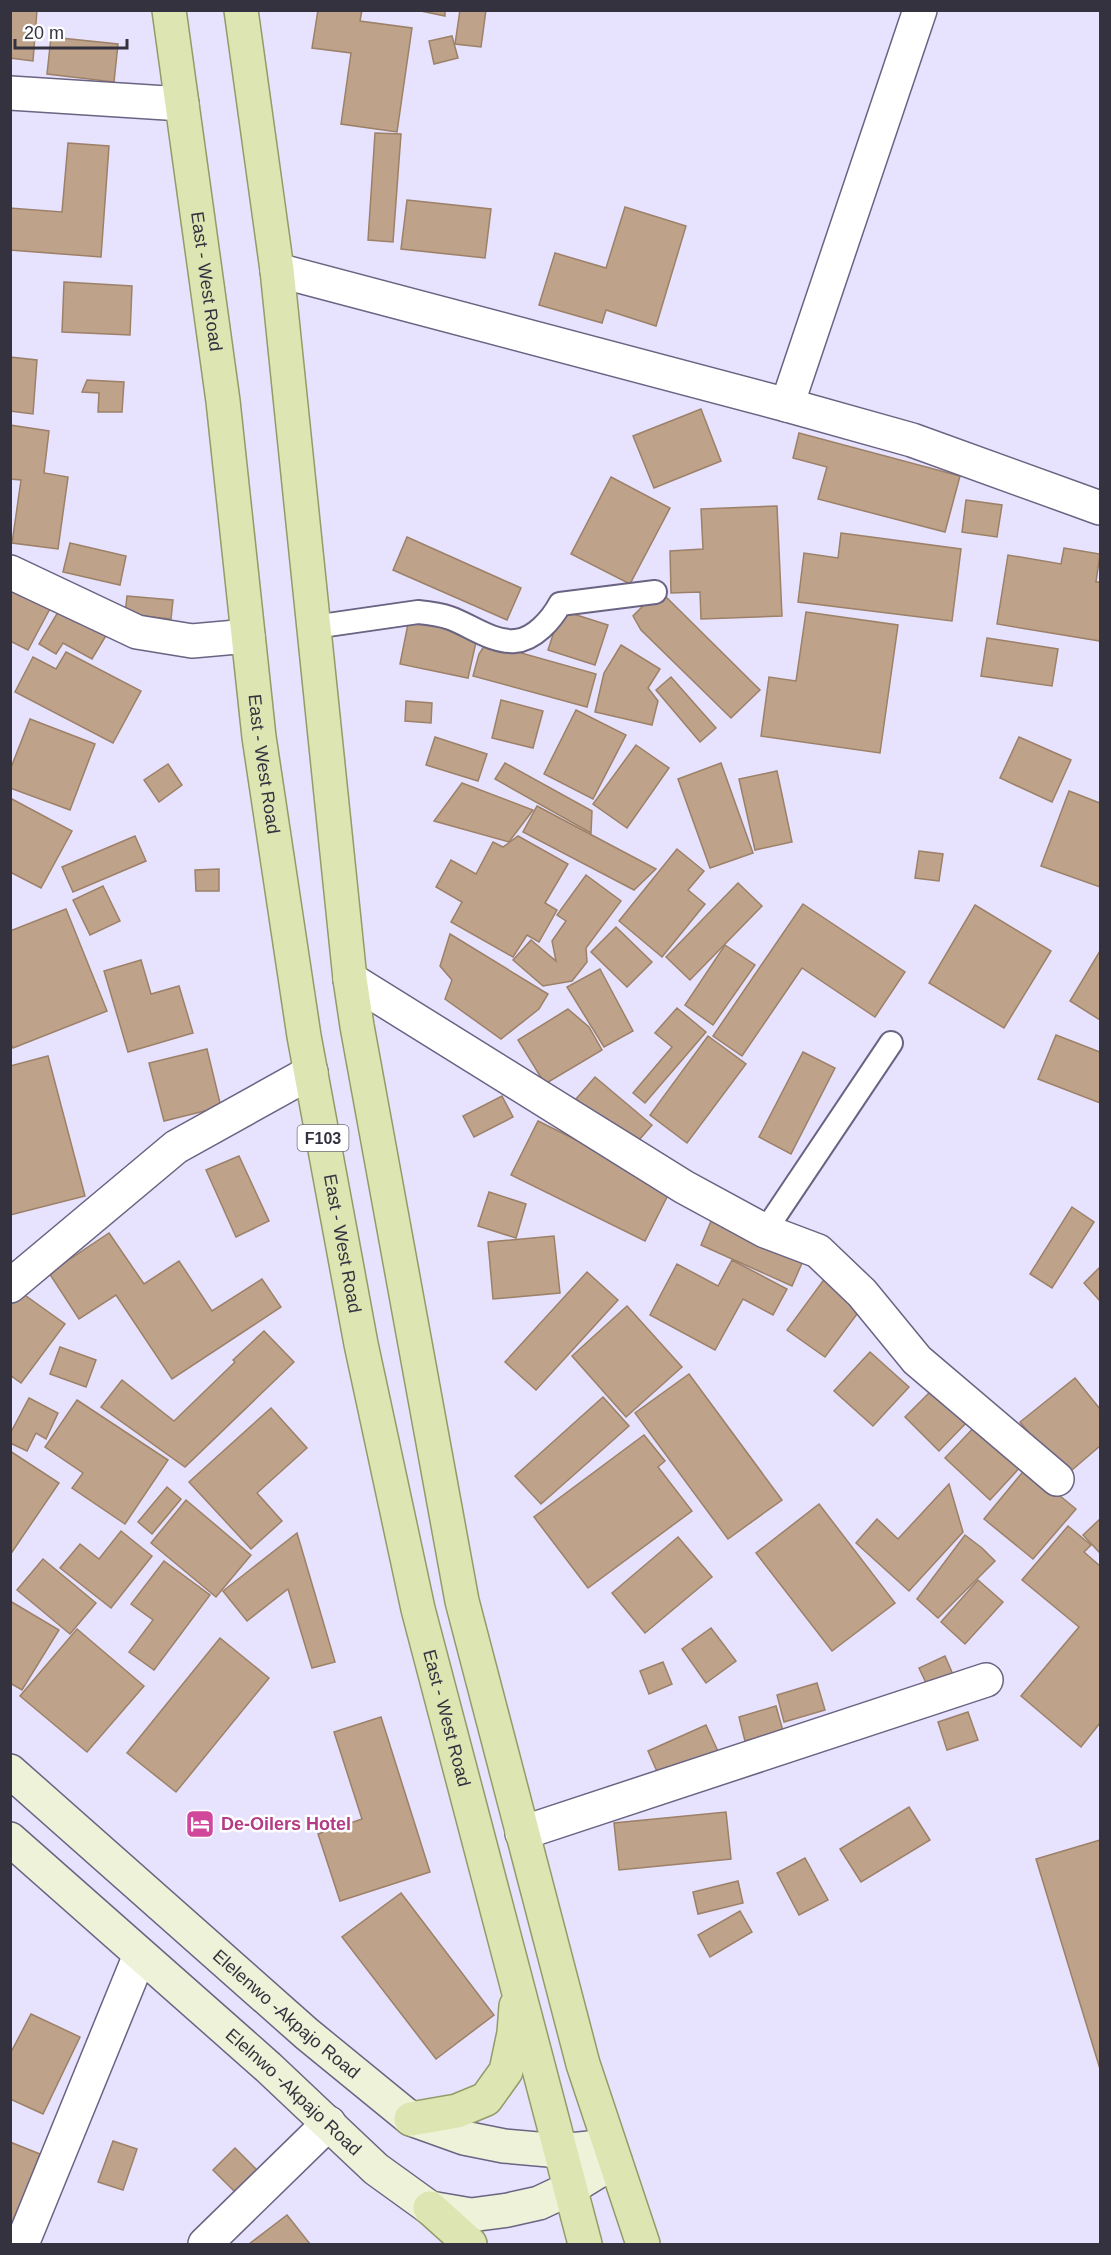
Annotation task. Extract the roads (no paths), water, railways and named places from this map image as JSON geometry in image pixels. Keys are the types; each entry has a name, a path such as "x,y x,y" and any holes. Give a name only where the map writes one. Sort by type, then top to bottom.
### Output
{"main road":[{"name":"East - West Road","path":"170,10 223,401 259,737 311,1072 361,1344 418,1609 585,2244"},
{"name":"F103","path":"241,10 277,270 350,979 462,1601 583,2064 643,2244"},
{"name":"Elelenwo -Akpajo Road","path":"10,1771 298,2026 411,2119 464,2138 504,2146 612,2153"},
{"name":"Elelnwo -Akpajo Road","path":"10,1839 329,2122 376,2169 430,2208 471,2215 538,2203 571,2188 612,2153"},
{"path":"411,2119 457,2111 486,2099 506,2071 514,2033 517,1987"},
{"path":"430,2208 470,2244"}],"street":[{"path":"787,405 920,10"},
{"path":"10,93 182,104"},
{"path":"277,270 912,440 1101,508"},
{"path":"10,572 137,632 192,641 248,636"},
{"path":"350,979 684,1187 765,1231 818,1251 862,1293 917,1360 1057,1479"},
{"path":"10,1286 176,1147 311,1072"},
{"path":"522,1833 986,1680"},
{"path":"22,2244 140,1955"},
{"path":"205,2244 329,2122"}],"lane":[{"path":"314,627 426,613 451,618 496,638 516,641 530,635 552,620 560,604 655,592"},
{"path":"765,1231 891,1043"}],"place":[{"name":"De-Oilers Hotel","path":"200,1824"}]}
